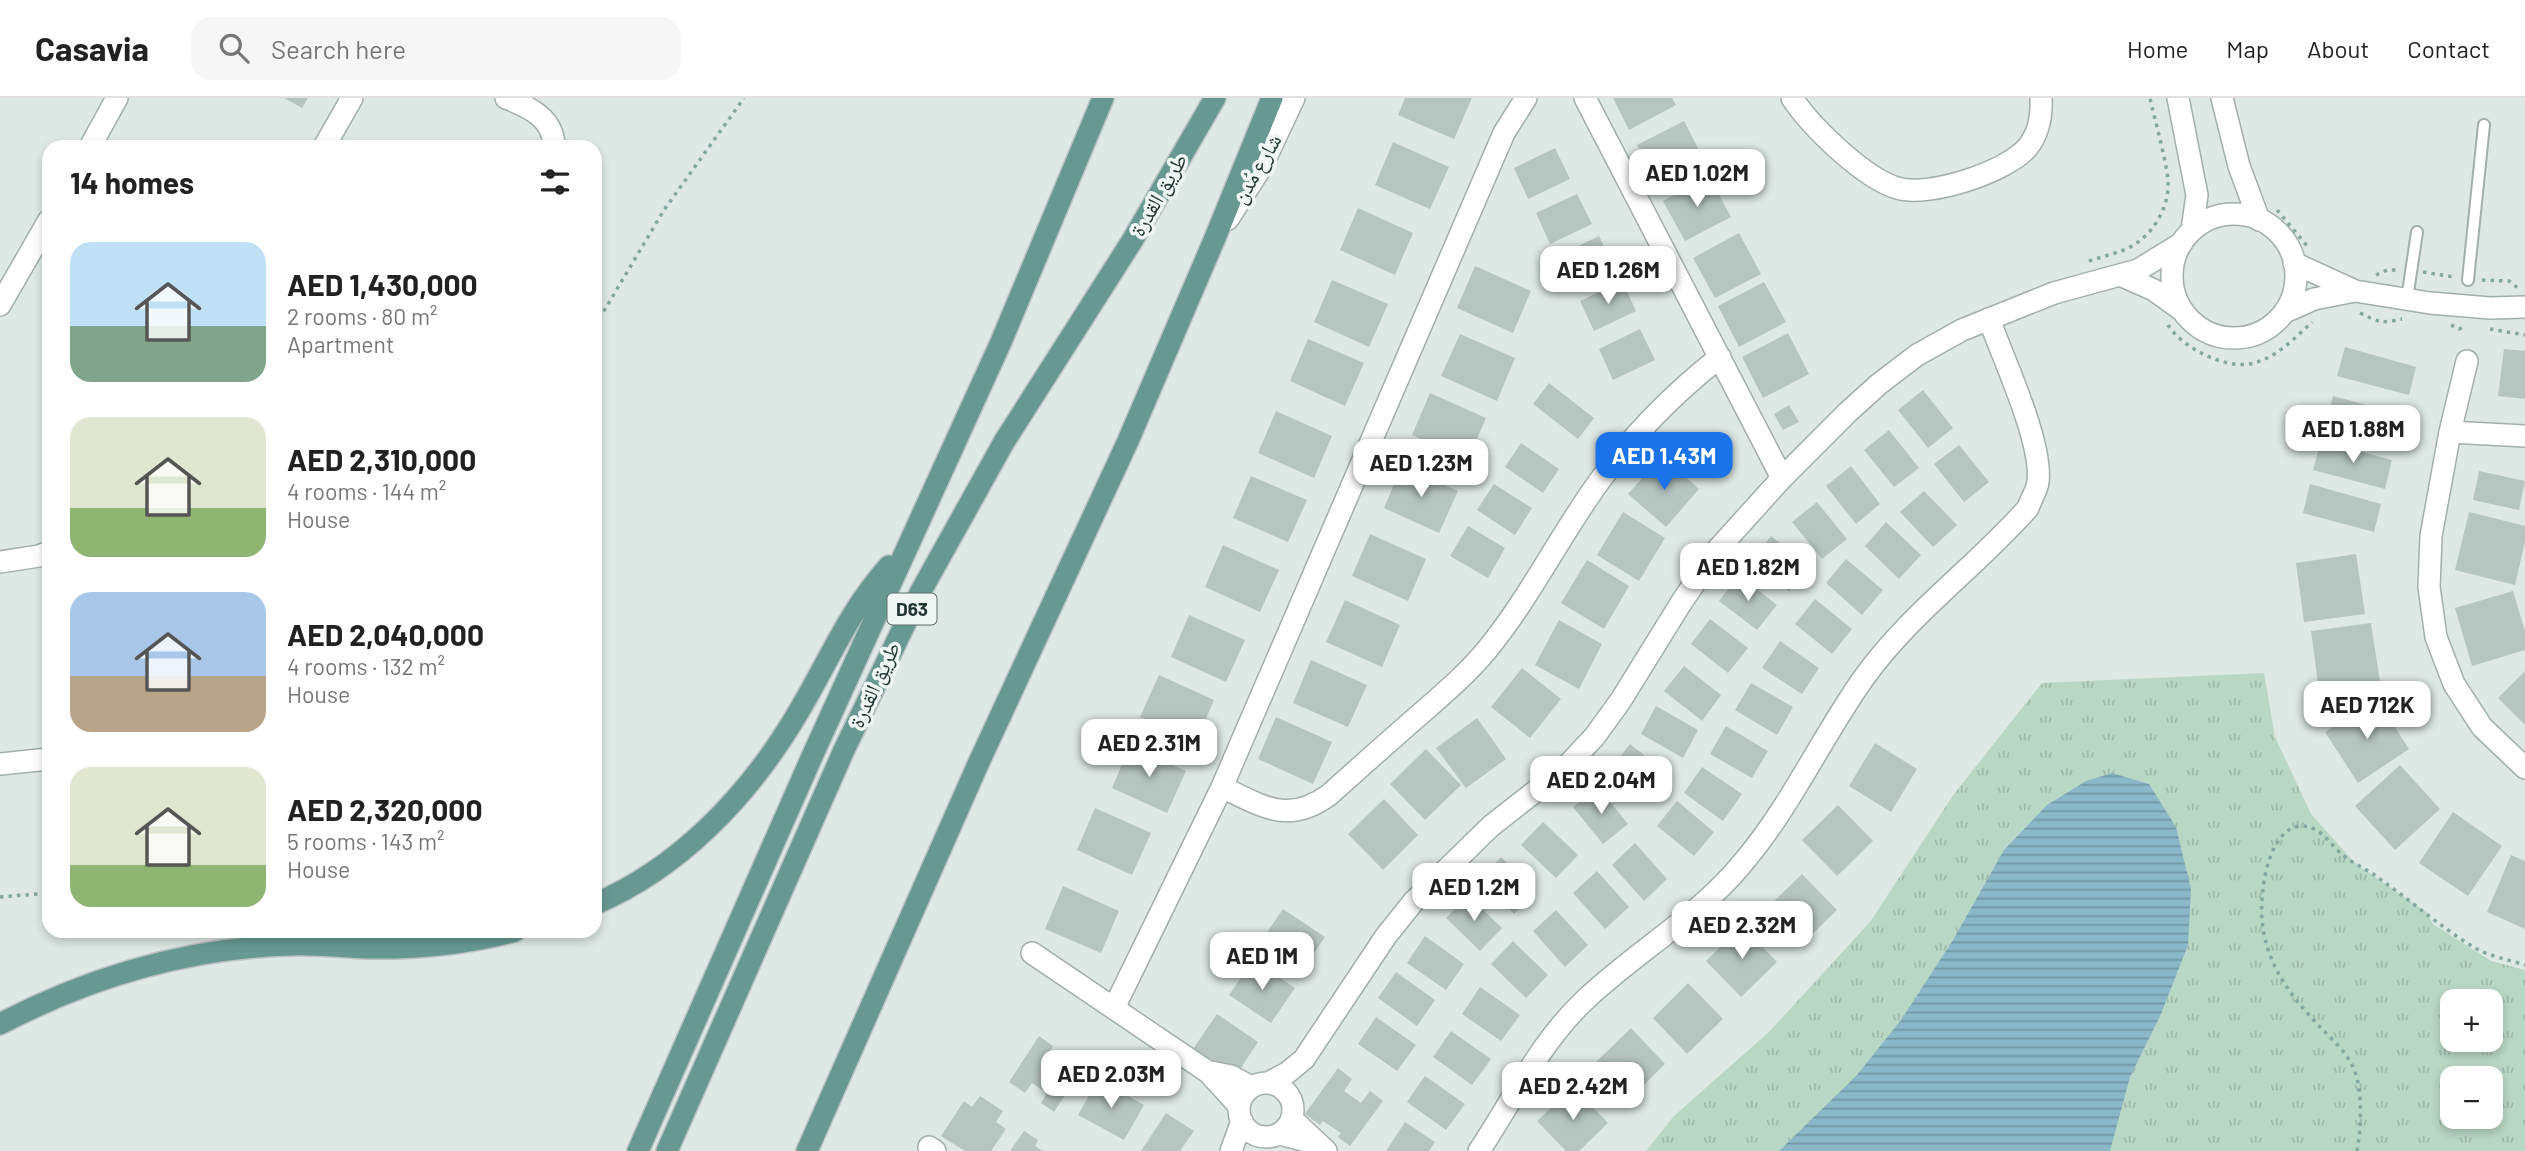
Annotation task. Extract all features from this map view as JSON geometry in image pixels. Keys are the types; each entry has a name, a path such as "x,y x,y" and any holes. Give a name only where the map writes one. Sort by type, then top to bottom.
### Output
{"main road":[{"name":"طريق القدرة","path":"638,1151 906,546 1001,342 1103,98"},
{"name":"طريق القدرة","path":"667,1151 844,750 921,591 1004,442 1132,241 1215,98"},
{"path":"807,1151 929,873 1128,441 1272,98"},
{"path":"602,901 641,882 671,859 700,835 752,780 794,721 848,620 906,546"},
{"path":"0,1024 69,991 106,977 219,950 282,945 366,948 431,946 476,938"}],"street":[{"path":"94,140 117,98"},
{"path":"328,140 352,98"},
{"path":"500,98 534,127 538,140"},
{"path":"506,98 540,114 550,127 553,140"},
{"name":"شارع مُدن","path":"1215,238 1262,166 1294,98"},
{"path":"1114,1008 1222,787 1504,133 1526,98"},
{"path":"1585,98 1783,478"},
{"path":"1792,98 1824,135 1870,173 1898,188 1917,191 1937,189 2014,160 2028,146 2038,130 2042,111 2041,98"},
{"path":"2174,315 2175,256 2187,237 2197,195 2178,98"},
{"path":"2122,276 2154,290 2174,315 2214,335 2234,339 2254,336 2272,326 2285,312 2293,296 2296,280 2294,263 2282,237 2239,166 2222,98"},
{"path":"1241,1151 1281,1124 1304,1059 1379,945 1414,901 1491,826 1565,768 1595,736 1717,550 1783,478 1879,384 1917,355 1962,330 2054,293 2122,276 2153,262 2212,218 2236,214 2267,214"},
{"path":"1,305 42,232"},
{"path":"2294,263 2356,301"},
{"path":"2285,312 2314,299 2407,299 2490,309 2522,298"},
{"path":"1479,1151 1554,1034 1585,1000 1703,905 1740,867 1773,825 1862,680 1889,646 2028,508 2038,483 2038,459 1989,319"},
{"path":"1222,787 1278,811 1296,811 1314,806 1329,795 1455,684 1485,652 1622,450 1682,387 1720,357"},
{"path":"2467,361 2450,432 2431,536 2429,587 2436,637 2454,684 2482,727 2525,768"},
{"path":"2450,432 2525,436"},
{"path":"0,562 42,553"},
{"path":"0,764 42,761"},
{"path":"1032,953 1209,1072 1241,1114 1249,1130 1281,1124 1321,1147"},
{"path":"1231,1151 1244,1095 1287,1073 1304,1059"},
{"path":"1209,1072 1285,1090 1281,1124"}],"lane":[{"path":"2468,280 2484,125"},
{"path":"2407,299 2417,232"}],"path":[{"path":"602,314 664,210 744,98"},
{"path":"2088,284 2084,263 2126,249 2138,242 2151,230 2162,211 2169,188 2150,98"},
{"path":"2267,214 2315,256"},
{"path":"2374,277 2378,272 2387,270 2412,270 2468,280 2509,281 2522,298"},
{"path":"2356,301 2369,317"},
{"path":"2174,315 2171,330 2187,345 2215,360 2252,364 2284,348 2319,316"},
{"path":"2515,334 2525,335"},
{"path":"2357,1151 2360,1136 2355,1071 2341,1048 2286,987 2271,960 2263,937 2260,909 2263,885 2277,841 2301,826 2315,830 2325,836 2344,857 2375,875 2476,949 2525,965"},
{"path":"0,897 42,894"}],"green space":[{"path":"2264,673 2275,737 2311,814 2355,863 2426,912 2433,924 2491,961 2525,970 2525,1151 1646,1151 1674,1116 1770,1031 1870,922 1954,794 2042,683"}],"water":[{"path":"2112,773 2149,784 2176,827 2191,889 2188,945 2161,1014 2130,1077 2110,1151 1779,1151 1857,1075 1901,1020 1953,940 2004,850 2047,805 2086,781"}],"building":[{"path":"284,98 308,98 302,108"},
{"path":"1405,98 1472,98 1454,139 1398,115"},
{"path":"1613,98 1672,98 1676,105 1629,130"},
{"path":"1684,121 1705,162 1659,186 1637,145"},
{"path":"1393,142 1449,167 1430,209 1375,185"},
{"path":"1555,148 1570,179 1528,199 1514,168"},
{"path":"1709,176 1731,217 1685,241 1663,201"},
{"path":"1577,194 1592,224 1550,244 1536,213"},
{"path":"1358,208 1413,233 1395,275 1340,250"},
{"path":"1739,233 1761,274 1715,298 1693,258"},
{"path":"1599,236 1614,267 1572,287 1557,256"},
{"path":"1475,266 1531,291 1513,333 1457,308"},
{"path":"1332,280 1388,304 1369,347 1314,322"},
{"path":"1622,281 1636,311 1594,331 1580,301"},
{"path":"1764,282 1786,322 1739,347 1718,306"},
{"path":"1640,329 1655,360 1613,380 1599,349"},
{"path":"1788,333 1809,374 1763,398 1742,357"},
{"path":"1460,334 1515,358 1497,401 1441,376"},
{"path":"1308,339 1364,363 1345,406 1290,381"},
{"path":"2345,347 2416,367 2409,395 2337,376"},
{"path":"2504,349 2525,351 2525,399 2498,396"},
{"path":"1549,383 1594,418 1578,439 1533,404"},
{"path":"1923,390 1953,428 1928,448 1898,410"},
{"path":"1430,393 1486,418 1468,460 1412,435"},
{"path":"2333,396 2404,415 2397,444 2325,425"},
{"path":"1789,405 1799,422 1783,430 1774,414"},
{"path":"1276,411 1332,436 1314,478 1258,453"},
{"path":"1889,430 1919,468 1894,487 1864,450"},
{"path":"2321,441 2392,460 2385,489 2313,470"},
{"path":"1521,443 1559,469 1543,493 1505,467"},
{"path":"1959,445 1989,482 1964,502 1934,464"},
{"path":"1662,456 1699,489 1666,527 1628,494"},
{"path":"1402,466 1458,491 1439,533 1384,508"},
{"path":"1851,466 1880,504 1856,524 1826,486"},
{"path":"2479,471 2525,481 2519,510 2473,500"},
{"path":"1251,476 1307,500 1288,542 1233,518"},
{"path":"1494,484 1532,508 1515,535 1477,510"},
{"path":"2310,484 2381,504 2374,532 2303,513"},
{"path":"1924,491 1957,525 1933,547 1900,512"},
{"path":"1817,502 1847,539 1822,559 1792,522"},
{"path":"1623,512 1665,538 1639,581 1597,555"},
{"path":"2469,512 2525,526 2525,542 2515,585 2455,570"},
{"path":"1886,522 1921,555 1899,579 1865,546"},
{"path":"1468,526 1505,548 1488,578 1450,556"},
{"path":"1370,534 1426,559 1408,601 1352,576"},
{"path":"1771,536 1808,566 1789,591 1751,562"},
{"path":"1223,545 1279,570 1260,612 1205,587"},
{"path":"2356,554 2365,614 2304,622 2296,563"},
{"path":"1846,559 1883,590 1862,615 1826,583"},
{"path":"1587,560 1629,586 1604,629 1561,603"},
{"path":"1739,575 1777,605 1757,630 1719,601"},
{"path":"2513,591 2525,631 2525,650 2472,666 2455,608"},
{"path":"1815,599 1852,629 1832,654 1795,624"},
{"path":"1345,600 1400,625 1382,667 1326,642"},
{"path":"1189,615 1245,640 1226,682 1171,657"},
{"path":"1710,619 1748,648 1728,673 1691,644"},
{"path":"1559,620 1602,644 1579,689 1535,665"},
{"path":"2371,623 2380,682 2319,691 2311,631"},
{"path":"1780,641 1819,668 1802,694 1762,668"},
{"path":"1311,660 1367,685 1348,727 1293,703"},
{"path":"1684,666 1721,695 1702,721 1664,691"},
{"path":"1522,668 1561,699 1530,738 1491,707"},
{"path":"2525,671 2525,725 2498,698"},
{"path":"1159,675 1214,700 1196,742 1140,717"},
{"path":"1751,683 1793,707 1777,735 1735,710"},
{"path":"2377,699 2409,749 2358,783 2325,732"},
{"path":"1656,706 1698,730 1683,758 1641,734"},
{"path":"1276,717 1332,742 1313,784 1258,759"},
{"path":"1477,718 1506,759 1466,788 1436,748"},
{"path":"1726,726 1768,751 1752,778 1710,754"},
{"path":"1875,743 1917,769 1891,812 1849,786"},
{"path":"1630,744 1668,774 1648,799 1610,769"},
{"path":"1130,746 1186,771 1167,813 1112,788"},
{"path":"1426,749 1461,785 1425,820 1390,784"},
{"path":"2400,765 2440,809 2395,850 2355,806"},
{"path":"1702,767 1742,794 1723,821 1684,793"},
{"path":"1598,787 1628,824 1603,844 1573,807"},
{"path":"1384,799 1418,835 1383,870 1348,834"},
{"path":"1677,801 1714,832 1694,856 1657,826"},
{"path":"1838,805 1873,841 1837,876 1802,840"},
{"path":"1095,808 1151,833 1132,875 1077,850"},
{"path":"2453,812 2502,846 2468,896 2419,863"},
{"path":"1543,822 1578,855 1556,878 1521,845"},
{"path":"1635,843 1667,879 1644,901 1612,865"},
{"path":"2511,855 2525,861 2525,929 2487,912"},
{"path":"1501,857 1536,891 1514,914 1480,880"},
{"path":"1597,871 1629,907 1605,929 1573,893"},
{"path":"1802,874 1837,910 1801,945 1766,909"},
{"path":"1063,886 1119,911 1101,953 1045,929"},
{"path":"1468,895 1502,928 1480,951 1446,918"},
{"path":"1283,909 1325,937 1301,972 1259,944"},
{"path":"1556,910 1588,945 1565,967 1533,931"},
{"path":"1742,926 1777,962 1741,997 1706,961"},
{"path":"1425,936 1464,964 1446,990 1407,963"},
{"path":"1513,941 1548,975 1526,998 1491,964"},
{"path":"1253,960 1295,988 1271,1023 1229,995"},
{"path":"1396,972 1435,1000 1417,1026 1378,998"},
{"path":"1688,983 1723,1019 1687,1054 1653,1018"},
{"path":"1480,987 1520,1015 1501,1041 1462,1014"},
{"path":"1217,1014 1258,1042 1235,1077 1193,1049"},
{"path":"1376,1017 1416,1045 1397,1071 1358,1044"},
{"path":"1631,1028 1665,1064 1630,1099 1595,1063"},
{"path":"1451,1031 1491,1059 1472,1085 1433,1057"},
{"path":"1039,1036 1053,1046 1050,1051 1067,1063 1071,1057 1084,1066 1054,1112 1041,1103 1047,1093 1032,1083 1025,1093 1009,1082"},
{"path":"1338,1068 1352,1079 1344,1091 1361,1103 1370,1091 1383,1101 1350,1146 1338,1137 1341,1133 1323,1121 1320,1125 1305,1114"},
{"path":"1425,1076 1465,1104 1446,1130 1407,1102"},
{"path":"1098,1079 1144,1105 1124,1140 1078,1115"},
{"path":"1573,1087 1608,1123 1579,1151 1566,1151 1537,1121"},
{"path":"980,1096 1003,1111 996,1122 1006,1129 991,1151 965,1151 941,1136 964,1101 972,1107"},
{"path":"1166,1113 1194,1131 1180,1151 1141,1151"},
{"path":"1405,1122 1435,1142 1429,1151 1386,1151"},
{"path":"1024,1131 1038,1140 1035,1146 1043,1151 1010,1151"}]}
